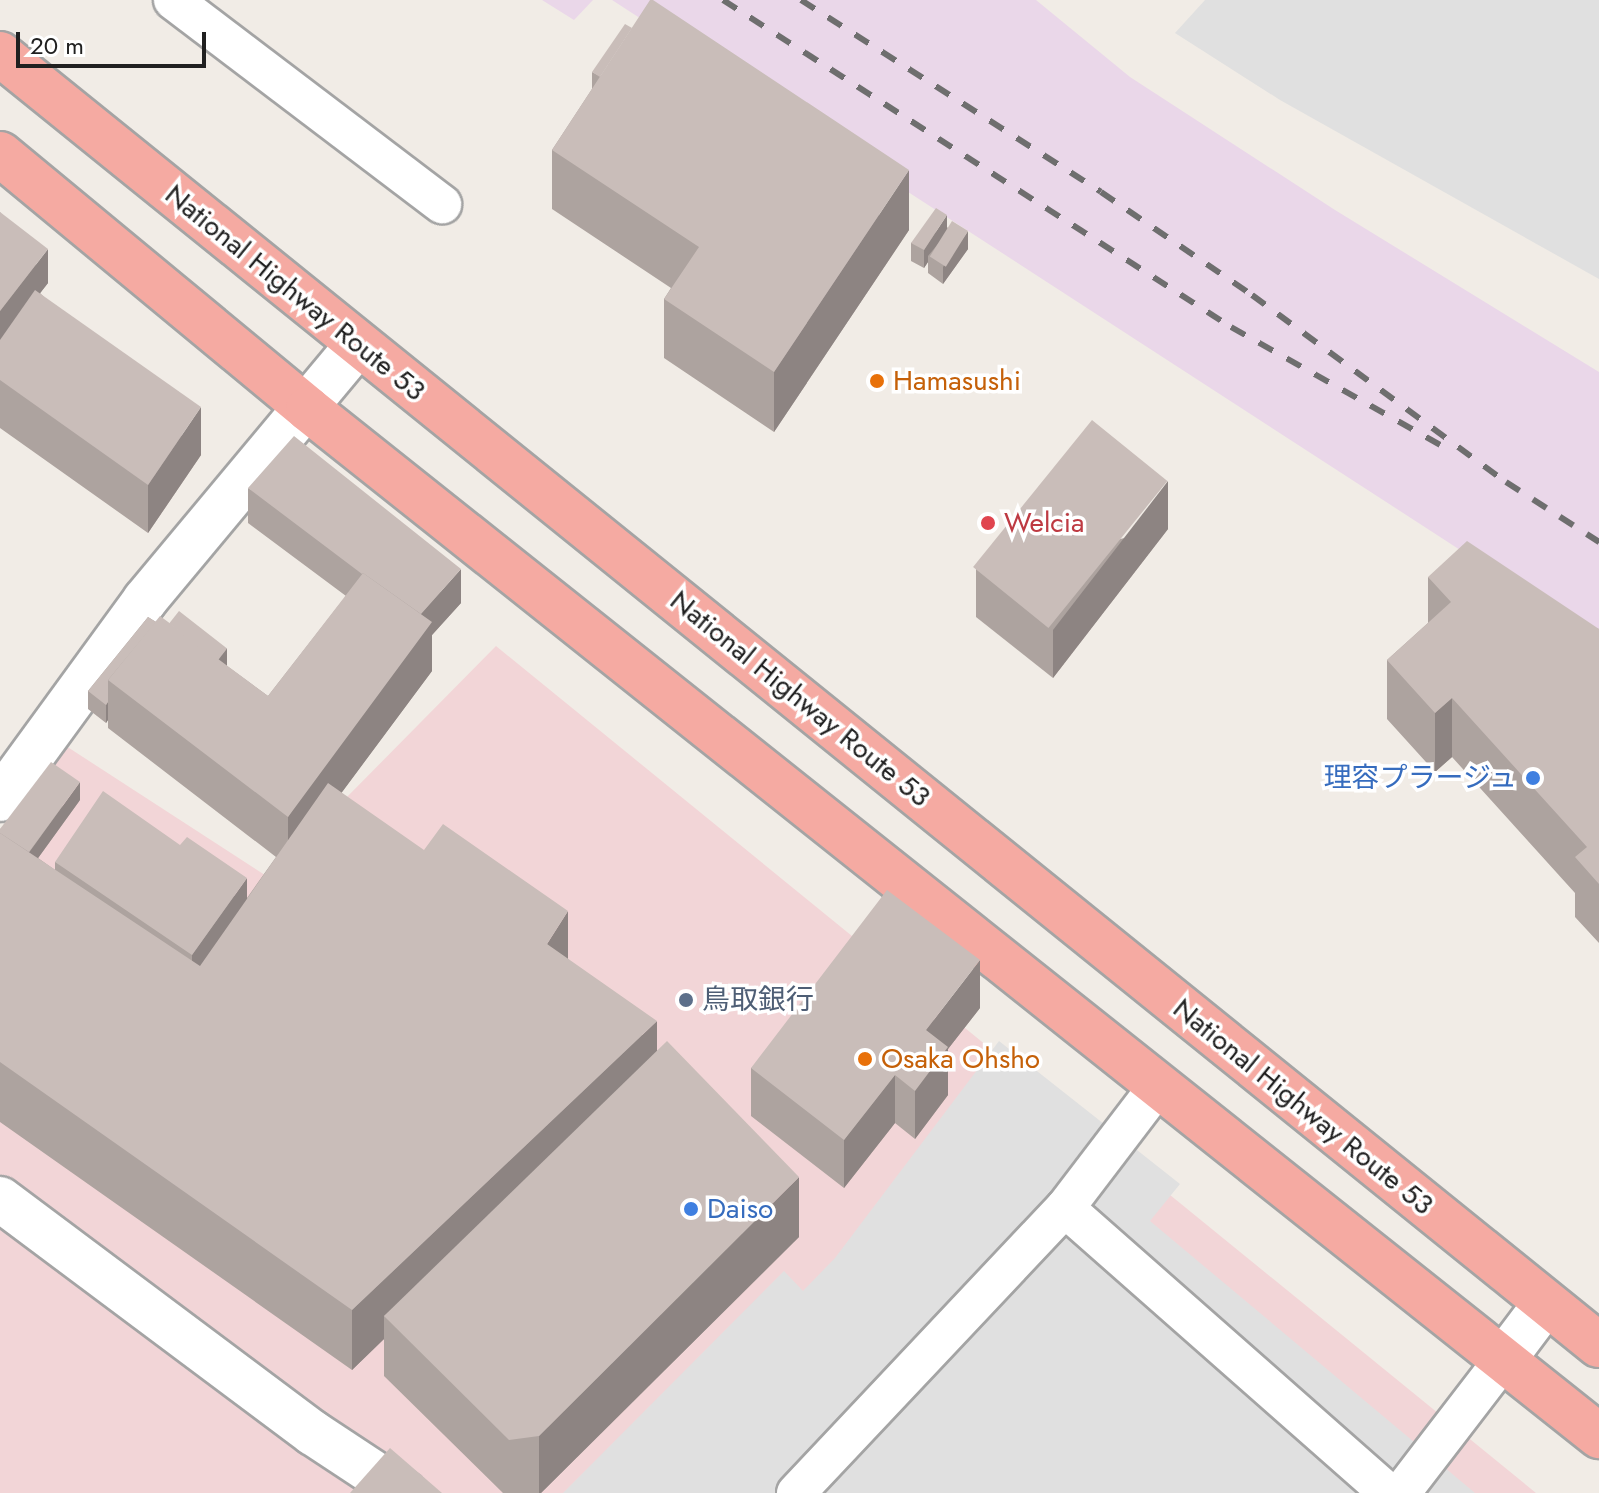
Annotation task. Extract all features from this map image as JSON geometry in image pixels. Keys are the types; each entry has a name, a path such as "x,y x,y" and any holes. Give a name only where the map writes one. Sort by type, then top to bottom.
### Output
{"highway":[{"name":"National Highway Route 53","path":"0,54 1599,1345"},
{"path":"0,154 308,409 1599,1436"}],"street":[{"path":"0,799 145,600 308,409 358,344"},
{"path":"0,1199 313,1433 404,1493"},
{"path":"1503,1360 1546,1303"}],"lane":[{"path":"173,0 442,204"},
{"path":"796,1493 1065,1208 1158,1086"},
{"path":"1065,1208 1388,1493"},
{"path":"1401,1493 1503,1360"}],"shaded area":[{"path":"542,0 593,0 574,20"},
{"path":"612,0 1036,0 1130,77 1335,210 1599,372 1599,640"},
{"path":"1205,0 1599,0 1599,279 1280,100 1175,33"},
{"path":"496,646 1536,1493 0,1493 0,837 66,746 268,877"},
{"path":"999,1041 1180,1184 1150,1221 1475,1493 563,1493 784,1271 803,1291 835,1258"}],"building":[{"path":"650,0 909,170 774,372 664,299 699,247 552,150"},
{"path":"625,24 632,28 600,77 592,72"},
{"path":"936,208 947,215 924,250 911,243"},
{"path":"0,212 48,249 0,311"},
{"path":"952,221 968,231 946,267 930,257"},
{"path":"35,290 201,407 148,485 0,380 0,340"},
{"path":"1092,420 1167,481 1048,628 973,567"},
{"path":"294,436 461,569 421,614 362,574 248,488"},
{"path":"1467,541 1599,629 1599,884 1575,857 1587,847 1452,698 1435,713 1387,660 1451,602 1428,577"},
{"path":"363,573 432,622 288,817 108,680 160,616 268,696"},
{"path":"179,611 227,649 217,661 169,624"},
{"path":"148,617 156,622 108,680 106,705 88,691"},
{"path":"51,762 80,782 29,852 0,833 0,829"},
{"path":"328,783 424,850 443,824 568,911 547,944 657,1021 352,1310 0,1062 0,833 200,966"},
{"path":"103,791 180,845 187,837 247,878 192,955 55,862"},
{"path":"887,890 980,960 926,1030 948,1047 915,1091 895,1075 844,1140 751,1068"},
{"path":"667,1041 799,1177 539,1436 509,1440 384,1316"},
{"path":"390,1448 442,1493 350,1493"}],"railway":[{"path":"723,0 1231,327 1440,445"},
{"path":"801,0 1101,192 1252,295 1506,482 1599,542"}],"place":[{"name":"Hamasushi","path":"877,381"},
{"name":"Welcia","path":"988,523"},
{"name":"理容プラージュ","path":"1533,778"},
{"name":"鳥取銀行","path":"686,1000"},
{"name":"Osaka Ohsho","path":"865,1059"},
{"name":"Daiso","path":"691,1209"}]}
